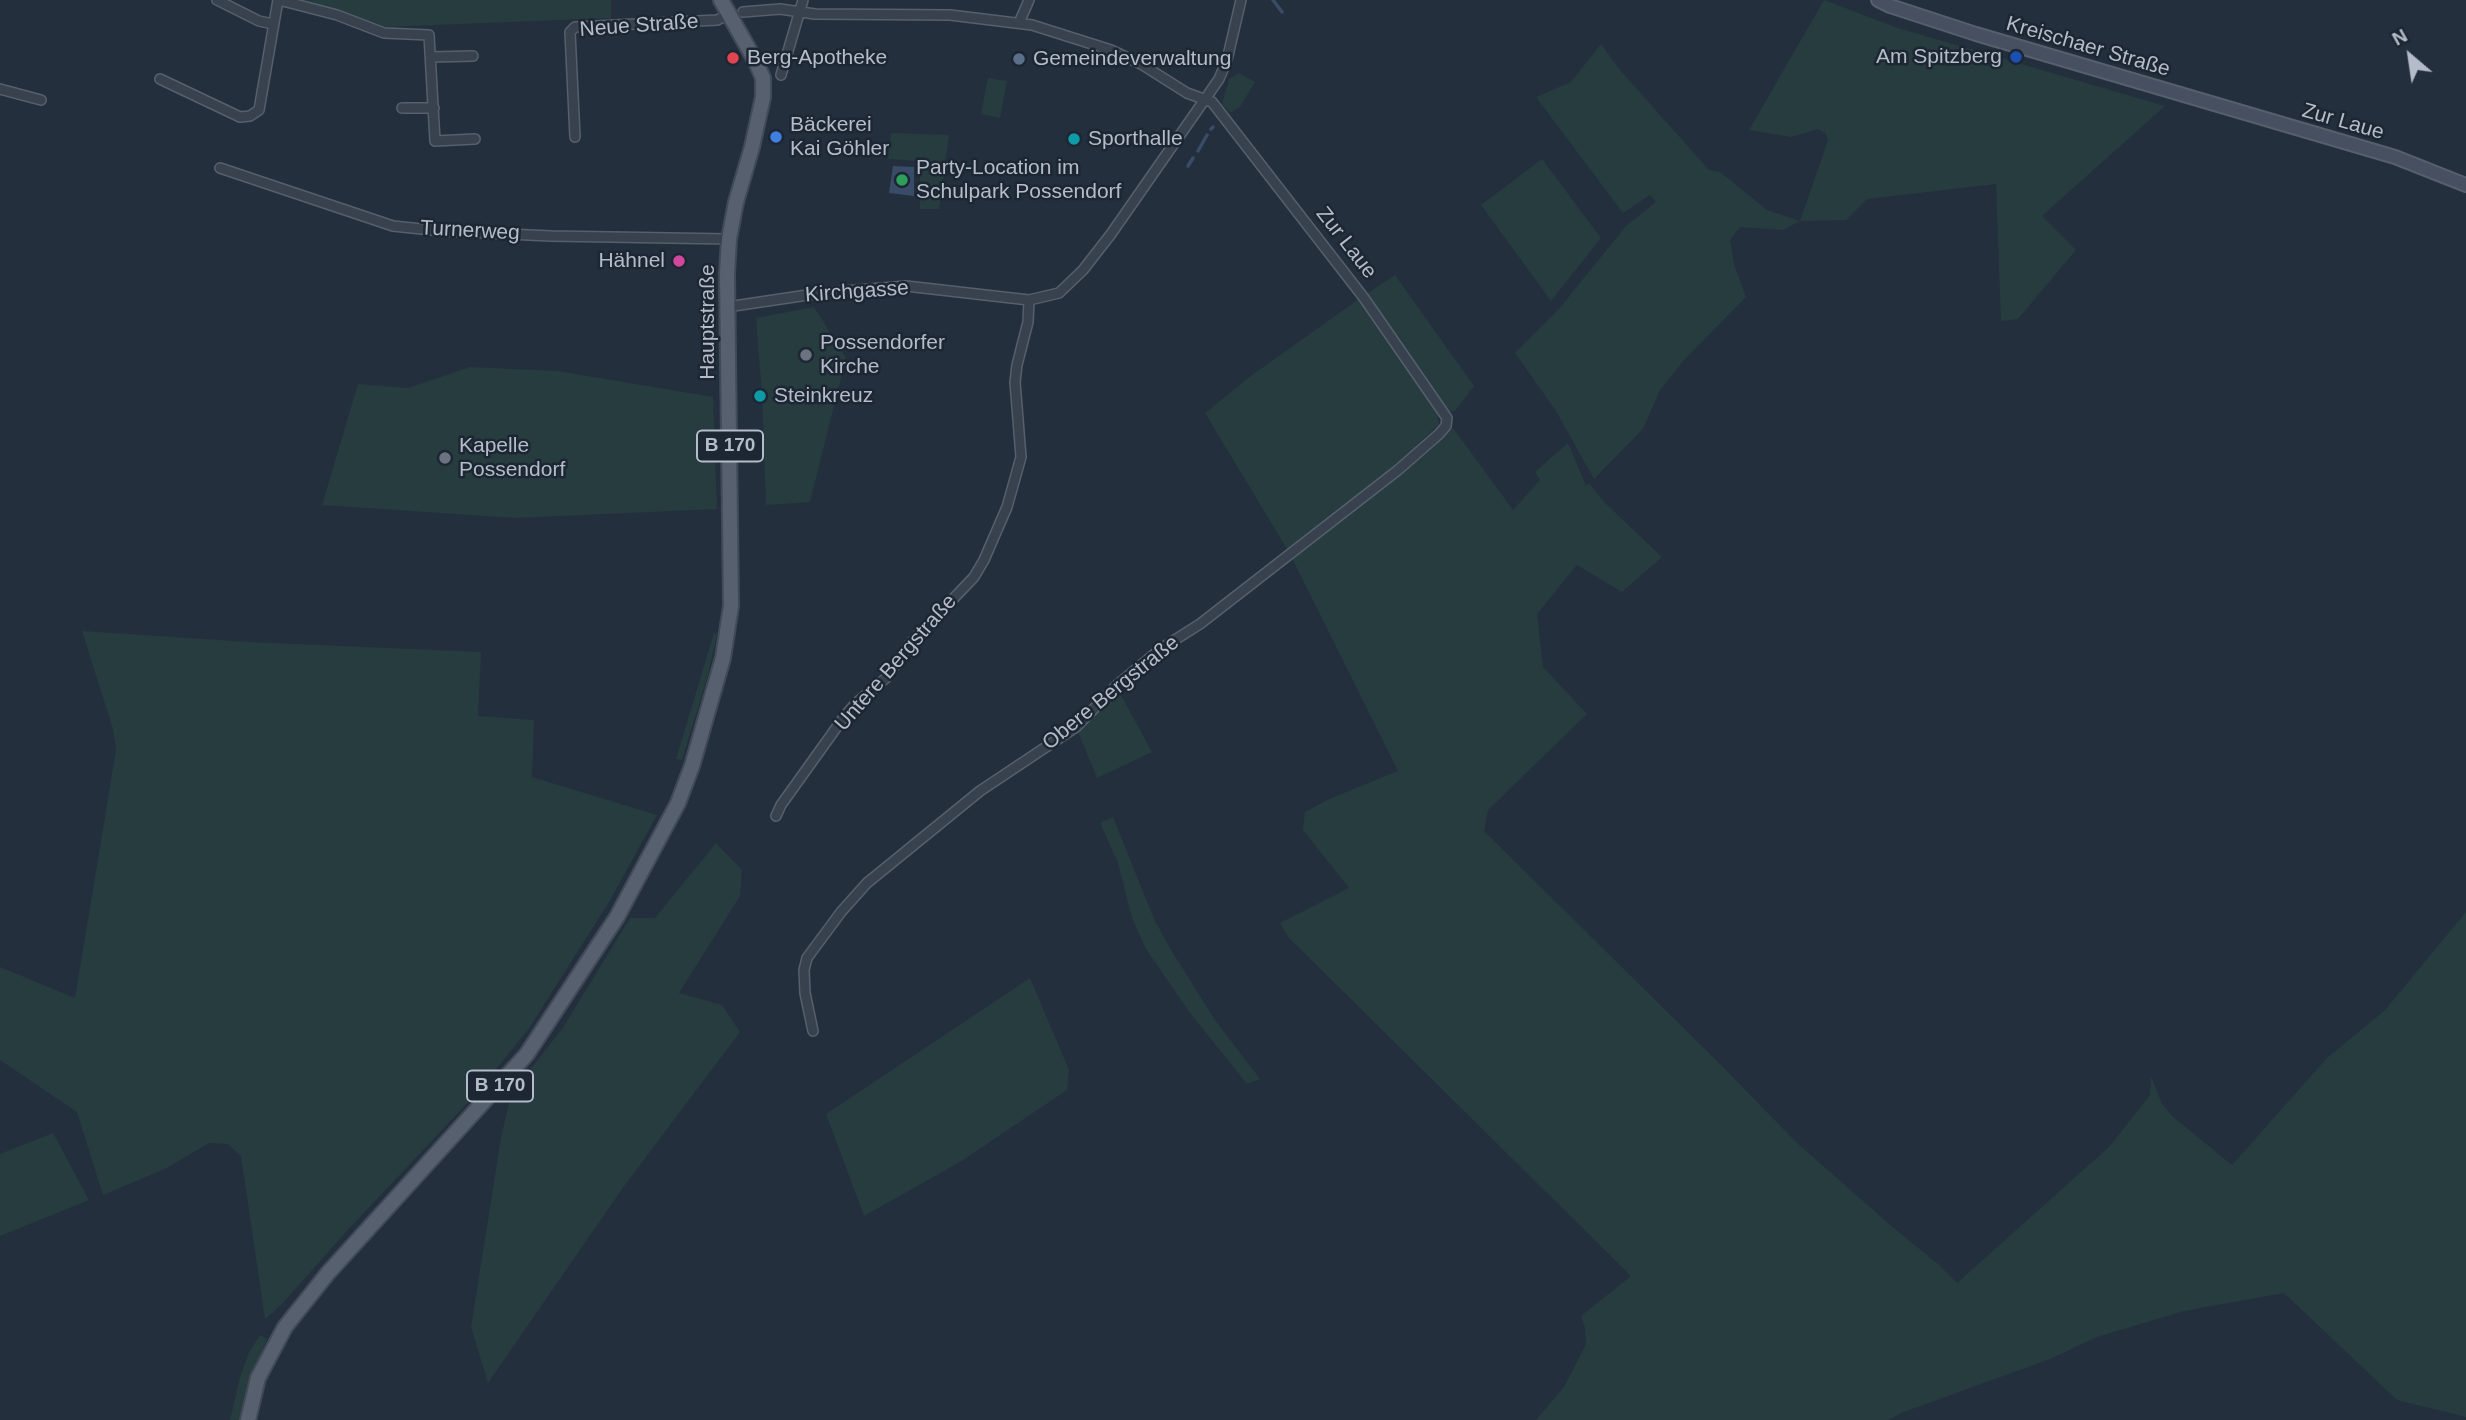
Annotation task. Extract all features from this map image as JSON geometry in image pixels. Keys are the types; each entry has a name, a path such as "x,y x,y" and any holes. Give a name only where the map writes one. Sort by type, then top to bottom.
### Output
{"main road":[{"name":"Hauptstraße","path":"248,1420 258,1378 285,1327 328,1273 527,1054 617,917 678,803 692,766 723,658 730,616 732,584 727,307 729,239 763,97 762,78 736,13 721,0"},
{"name":"Kreischaer Straße","path":"1878,0 1976,34 2207,102"},
{"name":"Zur Laue","path":"2207,102 2395,157 2466,185"}],"street":[{"path":"217,0 259,21 273,24"},
{"path":"159,79 240,117 250,116 259,110 279,0 337,15 384,33 429,35 435,141 475,139"},
{"path":"781,75 803,0"},
{"path":"1019,23 1029,0"},
{"path":"1028,300 1059,293 1083,270 1205,99 1219,79 1227,60 1241,0"},
{"path":"736,13 780,9 816,14 950,15 1019,23 1111,50 1187,93 1205,99"},
{"name":"Neue Straße","path":"575,137 570,32 575,27 716,20 736,13"},
{"path":"431,57 473,56"},
{"path":"0,89 41,100"},
{"name":"Zur Laue","path":"1205,99 1212,102 1364,298 1447,418"},
{"path":"402,108 433,108"},
{"name":"Turnerweg","path":"220,168 393,226 551,236 729,239"},
{"name":"Kirchgasse","path":"727,307 821,293 906,286 1028,300"},
{"name":"Untere Bergstraße","path":"776,816 781,805 850,710 886,678 909,645 974,577 984,560 1007,507 1021,457 1015,382 1028,322 1028,300"},
{"name":"Obere Bergstraße","path":"813,1031 805,993 804,970 807,958 841,912 867,883 980,792 1076,727 1116,686 1162,648 1200,624 1398,470 1439,434 1446,426 1447,418"}],"green space":[{"path":"306,0 611,0 611,18 384,27"},
{"path":"1824,0 1898,28 2165,106 2042,216 2076,250 2018,319 2001,321 1996,184 1867,199 1846,220 1800,221 1828,140 1825,133 1818,129 1791,137 1749,130"},
{"path":"1601,44 1619,69 1709,170 1720,172 1767,210 1800,221 1783,230 1740,227 1730,240 1734,264 1746,297 1684,360 1660,390 1643,429 1594,479 1556,411 1515,353 1558,310 1626,226 1656,202 1650,195 1623,213 1536,97 1571,82"},
{"path":"1239,73 1255,82 1240,107 1230,113 1222,104 1229,79"},
{"path":"988,78 1007,81 1000,118 981,114"},
{"path":"891,133 949,135 939,209 920,209 920,161 888,159"},
{"path":"1542,159 1601,238 1551,301 1481,205"},
{"path":"1395,275 1474,386 1455,411 1447,411 1365,295"},
{"path":"1359,299 1436,409 1439,424 1348,513 1402,473 1453,428 1513,510 1540,480 1535,472 1568,443 1586,486 1589,483 1604,502 1662,557 1622,592 1577,565 1537,614 1543,667 1587,714 1488,810 1484,831 1796,1142 1957,1283 2109,1147 2150,1095 2151,1077 2162,1104 2172,1116 2232,1165 2327,1058 2385,1010 2466,912 2466,1417 2397,1400 2284,1293 2184,1311 2097,1337 2050,1359 1888,1420 1536,1420 1564,1387 1586,1344 1581,1316 1631,1276 1288,937 1280,923 1349,888 1303,830 1305,812 1327,800 1398,771 1290,554 1205,413 1252,375"},
{"path":"814,307 846,358 810,502 766,505 756,318"},
{"path":"470,367 557,371 713,397 717,509 515,518 322,505 358,384 408,388"},
{"path":"82,631 249,642 481,652 478,716 534,720 532,777 657,815 609,902 528,1030 474,1096 282,1304 265,1319 241,1156 228,1144 209,1143 167,1168 103,1195 77,1112 0,1060 0,967 75,998 116,750 113,729"},
{"path":"714,633 717,634 708,675 682,760 676,759"},
{"path":"1116,686 1152,752 1097,778 1076,727"},
{"path":"1113,817 1154,919 1171,950 1215,1020 1260,1079 1247,1084 1190,1013 1146,949 1132,918 1118,863 1100,823"},
{"path":"716,843 742,870 740,896 679,993 722,1005 740,1032 622,1189 488,1383 471,1327 501,1138 511,1094 562,1029 630,918 655,918"},
{"path":"1030,978 1069,1070 1067,1090 960,1162 864,1216 826,1114"},
{"path":"53,1133 89,1200 0,1236 0,1154"},
{"path":"260,1335 267,1339 248,1383 239,1420 230,1420 240,1377 249,1352"}],"water":[{"name":"Party-Location im Schulpark Possendorf","path":"893,166 914,167 914,196 889,193"}],"waterway":[{"path":"1273,0 1282,12"},
{"path":"1198,151 1207,135"},
{"path":"1188,166 1193,158"}],"place":[{"name":"Am Spitzberg","path":"2016,57"},
{"name":"Berg-Apotheke","path":"733,58"},
{"name":"Gemeindeverwaltung","path":"1019,59"},
{"name":"Bäckerei Kai Göhler","path":"776,137"},
{"name":"Sporthalle","path":"1074,139"},
{"name":"Party-Location im Schulpark Possendorf","path":"902,180"},
{"name":"Hähnel","path":"679,261"},
{"name":"Possendorfer Kirche","path":"806,355"},
{"name":"Steinkreuz","path":"760,396"},
{"name":"Kapelle Possendorf","path":"445,458"}]}
